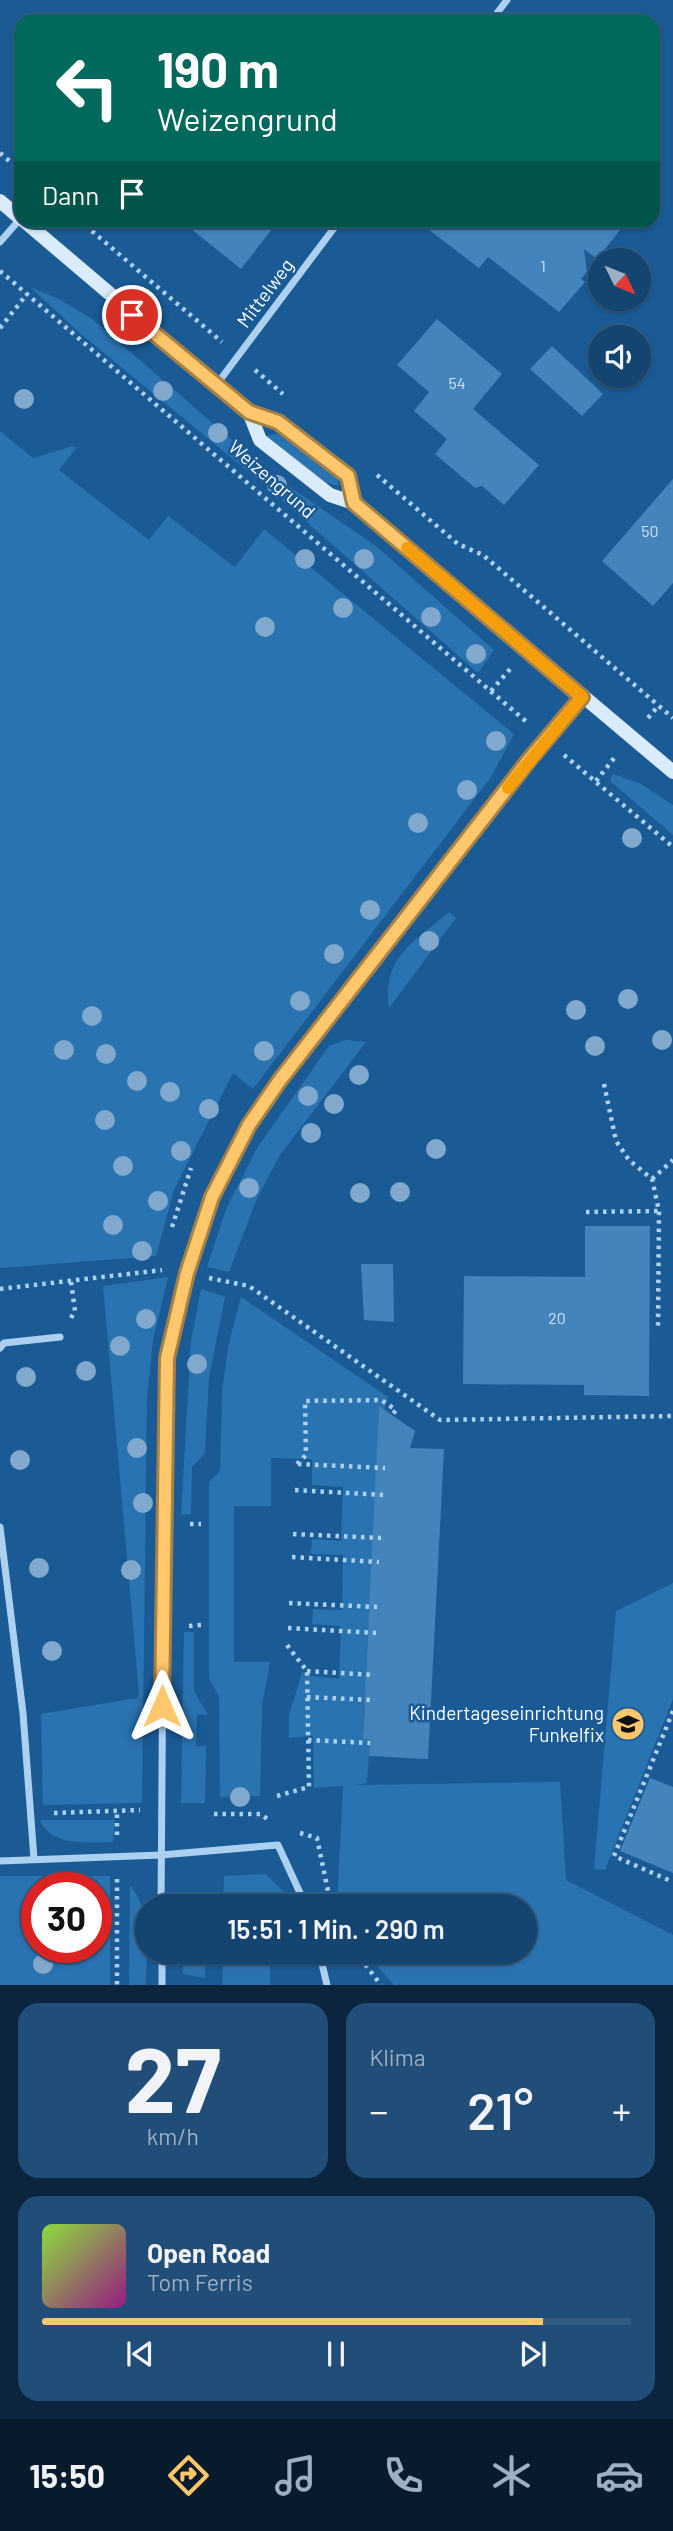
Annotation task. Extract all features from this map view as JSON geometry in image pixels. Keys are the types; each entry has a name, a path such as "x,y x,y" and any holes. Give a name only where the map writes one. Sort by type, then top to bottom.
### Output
{"main road":[{"name":"Weizengrund","path":"0,201 14,213"},
{"name":"Weizengrund","path":"32,228 249,412 278,422 348,476 354,503"},
{"name":"Weizengrund","path":"249,412 260,440 330,495 354,503 673,772"}],"street":[{"path":"496,14 507,0"},
{"path":"0,242 14,227"},
{"name":"Mittelweg","path":"217,384 334,228"},
{"path":"161,1894 164,1399 167,1358 187,1273 212,1197 265,1102 529,760 582,697"},
{"path":"0,1348 4,1343 61,1337"},
{"path":"0,1527 23,1713 34,1859"},
{"path":"0,1861 161,1855 278,1845 300,1894"},
{"path":"162,1964 162,1985"},
{"path":"322,1964 327,1985"}],"path":[{"path":"0,153 14,165"},
{"path":"88,228 226,345"},
{"name":"Weizengrund","path":"0,271 519,715"},
{"path":"0,328 27,294"},
{"path":"266,379 286,396"},
{"path":"371,469 458,544 483,555 673,718"},
{"path":"582,769 673,847"},
{"path":"604,1084 616,1141 629,1160 652,1179 659,1211 658,1328"},
{"path":"652,1179 673,1160"},
{"path":"170,1232 191,1168"},
{"path":"586,1212 659,1211"},
{"path":"158,1270 162,1257"},
{"path":"0,1289 158,1270 187,1273 249,1286 440,1420 673,1416"},
{"path":"61,1337 75,1311 71,1282"},
{"path":"385,1468 297,1464 306,1455 305,1401 381,1400 396,1410 393,1415"},
{"path":"295,1490 383,1495"},
{"path":"190,1524 201,1524"},
{"path":"293,1534 381,1538"},
{"path":"292,1557 379,1562"},
{"path":"289,1602 377,1607"},
{"path":"189,1626 201,1625"},
{"path":"288,1628 376,1633"},
{"path":"277,1796 309,1787 307,1671 287,1646"},
{"path":"307,1671 374,1675"},
{"path":"307,1697 372,1700"},
{"path":"673,1711 614,1856 673,1882"},
{"path":"308,1740 370,1743"},
{"path":"30,1814 162,1809"},
{"path":"117,1811 117,1985"},
{"path":"365,1964 381,1985"}],"shaded area":[{"path":"30,287 59,299 92,319 274,476 376,546 494,650 478,673 267,487 81,334"},
{"path":"0,431 33,458 73,446 76,448 59,470 149,540 168,516 235,567 264,529 514,734 491,777 253,1089 233,1073 174,1190 156,1256 0,1268"},
{"path":"278,434 332,471 338,478 339,486 327,483 266,440 268,435"},
{"path":"613,774 641,784 673,805 673,835 610,781"},
{"path":"449,912 456,918 389,1008 390,976 396,963 413,942"},
{"path":"346,1040 366,1042 280,1155 257,1198 229,1272 207,1267 226,1209 257,1148 329,1046"},
{"path":"168,1277 153,1340 147,1398 142,1803 43,1805 41,1714 137,1698 139,1694 103,1286"},
{"path":"201,1289 225,1297 209,1377 205,1453 192,1467 191,1514 181,1515 191,1341"},
{"path":"241,1297 388,1397 384,1409 366,1669 372,1704 364,1705 363,1738 370,1739 367,1783 356,1785 560,1782 566,1880 673,1935 673,1985 394,1985 376,1964 537,1964 537,1894 338,1894 343,1786 314,1788 313,1736 289,1738 289,1715 303,1670 304,1675 339,1679 341,1626 312,1624 313,1609 342,1610 343,1555 311,1554 312,1539 341,1541 343,1487 312,1485 312,1459 271,1458 271,1506 234,1506 234,1662 270,1662 262,1706 260,1796 220,1797 219,1696 209,1679 209,1482 220,1471 222,1392 228,1347"},
{"path":"673,1583 673,1699 605,1870 594,1869 616,1611"},
{"path":"184,1632 194,1632 194,1691 208,1715 197,1714 196,1746 206,1746 205,1803 181,1803"},
{"path":"40,1820 115,1820 113,1842 61,1839 45,1829"},
{"path":"265,1874 286,1894 223,1894 224,1876"},
{"path":"0,1876 21,1876 21,1963 110,1963 110,1985 0,1985"},
{"path":"130,1885 136,1894 135,1964 147,1964 146,1985 129,1985"},
{"path":"183,1964 205,1964 205,1978 183,1974"},
{"path":"223,1964 270,1964 270,1985 222,1985"}],"building":[{"path":"190,228 273,228 241,269"},
{"path":"426,228 622,228 606,248 588,248 588,252 584,249 587,272 581,279 585,282 559,312 488,257 479,268"},
{"path":"437,319 502,374 473,409 539,465 504,505 482,486 475,488 435,454 447,439 414,411 429,392 397,365"},
{"path":"552,346 588,380 588,388 597,388 603,394 582,416 530,369"},
{"path":"673,479 673,583 653,606 602,561"},
{"path":"585,1226 650,1226 649,1396 584,1395 584,1385 463,1384 464,1276 585,1277"},
{"path":"361,1264 393,1264 394,1322 364,1320"},
{"path":"379,1406 415,1431 410,1448 444,1449 428,1759 369,1756 370,1739 363,1739"},
{"path":"650,1778 673,1787 673,1873 620,1851"}],"slow traffic":[{"path":"407,548 582,697 508,788"}],"place":[{"name":"Kindertageseinrichtung Funkelfix","path":"628,1724"}],"route":[{"path":"132,315 249,412 278,422 348,476 354,503 582,697 529,760 280,1080 249,1125 212,1197 187,1273 167,1358 164,1399 162,1706"}]}
